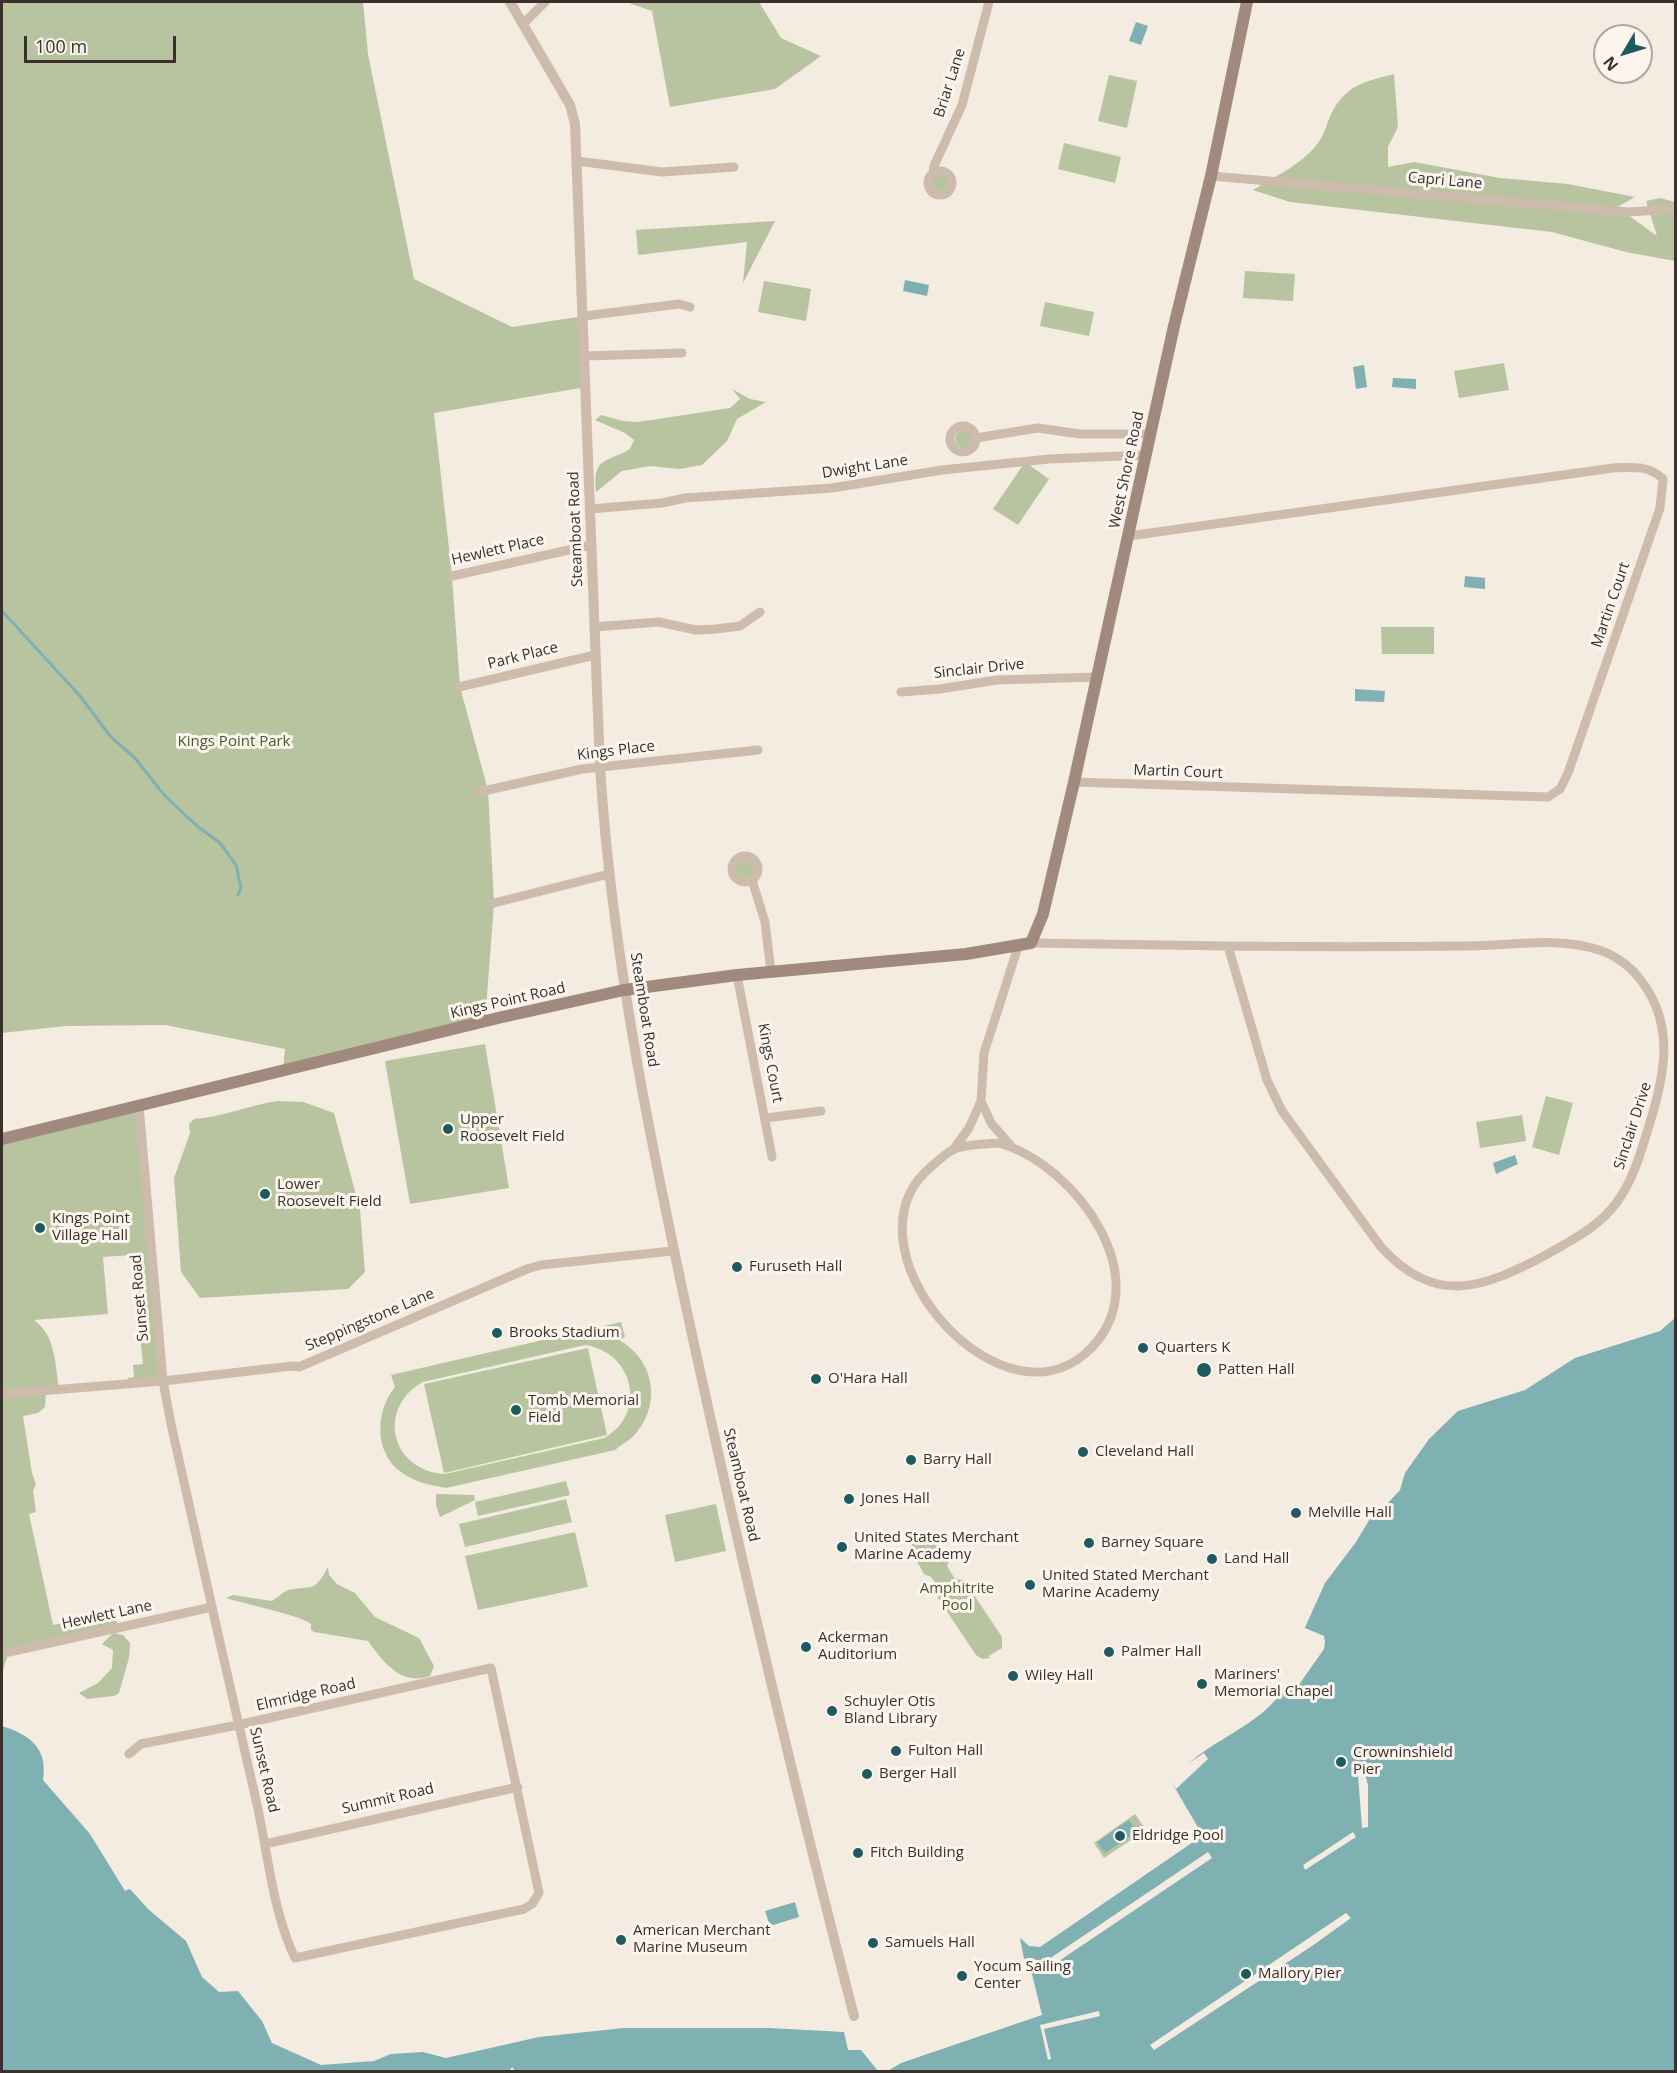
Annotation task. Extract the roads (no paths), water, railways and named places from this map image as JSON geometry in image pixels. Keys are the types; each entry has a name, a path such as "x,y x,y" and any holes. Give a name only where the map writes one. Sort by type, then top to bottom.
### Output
{"main road":[{"name":"West Shore Road","path":"1031,943 1043,914 1074,782 1184,280 1211,176 1247,2"},
{"name":"Kings Point Road","path":"2,1139 624,990 737,975 1018,947 1031,943"}],"street":[{"name":"Steamboat Road","path":"510,2 570,105 575,124 600,767 609,874 624,990 672,1251 779,1718 854,2016"},
{"path":"523,24 545,2"},
{"name":"Briar Lane","path":"933,172 962,105 989,2"},
{"path":"577,161 662,172 734,167"},
{"name":"Capri Lane","path":"1211,176 1628,212 1676,209"},
{"path":"584,316 679,304 690,307"},
{"path":"585,356 682,353"},
{"path":"976,438 1038,428 1080,434 1150,434"},
{"name":"Dwight Lane","path":"590,508 662,503 685,498 832,488 942,470 1049,459 1146,455"},
{"name":"Martin Court","path":"1074,782 1548,797 1560,789 1568,773 1660,508 1663,479 1654,470 1613,468 1129,536"},
{"name":"Hewlett Place","path":"448,577 591,545"},
{"path":"594,627 659,622 696,630 725,629 741,626 760,612"},
{"name":"Park Place","path":"459,687 595,655"},
{"name":"Sinclair Drive","path":"901,692 940,689 997,680 1097,677"},
{"name":"Kings Place","path":"479,792 600,767 758,750"},
{"path":"494,903 609,874"},
{"path":"752,880 765,922 771,972"},
{"name":"Sinclair Drive","path":"1031,943 1405,948 1557,943 1601,950 1624,963 1642,979 1655,997 1663,1017 1668,1051 1662,1085 1636,1168 1627,1188 1606,1215 1581,1236 1509,1274 1486,1283 1455,1286 1434,1283 1414,1275 1395,1263 1381,1247 1282,1111 1267,1080 1228,946"},
{"path":"953,1150 999,1143 1011,1146 1037,1160 1076,1195 1103,1236 1118,1277 1116,1300 1110,1319 1093,1346 1072,1362 1034,1372 998,1363 963,1342 936,1314 909,1266 901,1233 904,1206 912,1187 925,1172 953,1150 969,1128 981,1101 984,1053 1018,947"},
{"name":"Kings Court","path":"737,975 772,1157"},
{"path":"981,1101 991,1123 1011,1146"},
{"name":"Sunset Road","path":"139,1106 163,1381 284,1930 295,1958 524,1909 532,1904 539,1893 539,1882 491,1668"},
{"path":"766,1118 821,1111"},
{"name":"Steppingstone Lane","path":"2,1394 163,1381 292,1366 299,1368 527,1269 541,1265 672,1251"},
{"name":"Hewlett Lane","path":"9,1652 212,1607"},
{"name":"Elmridge Road","path":"129,1754 141,1744 238,1725 491,1668"},
{"name":"Summit Road","path":"265,1844 518,1787"}],"water":[{"path":"1136,22 1148,26 1141,45 1129,41"},
{"path":"905,280 929,285 927,296 903,291"},
{"path":"1364,365 1367,387 1356,389 1353,367"},
{"path":"1393,378 1416,379 1416,389 1392,387"},
{"path":"1465,576 1485,578 1485,589 1464,587"},
{"path":"1355,689 1385,691 1384,702 1355,701"},
{"path":"1515,1155 1518,1164 1496,1174 1493,1163"},
{"path":"1675,1318 1675,2071 886,2072 901,2063 1042,2015 1028,1958 1024,1959 1020,1938 1029,1946 1040,1947 1199,1838 1199,1829 1172,1783 1198,1756 1263,1712 1287,1683 1293,1685 1318,1644 1303,1632 1325,1583 1356,1542 1374,1512 1386,1505 1400,1490 1405,1473 1429,1439 1458,1411 1525,1390 1575,1358 1660,1331"},
{"path":"2,1726 21,1734 35,1744 43,1759 43,1780 90,1834 125,1891 130,1889 148,1909 186,1941 202,1977 219,1992 238,1991 262,2021 272,2043 321,2065 374,2061 391,2054 423,2052 446,2058 539,2037 624,2028 769,2028 844,2032 848,2050 861,2050 878,2071 516,2072 512,2067 509,2072 2,2071"},
{"name":"Eldridge Pool","path":"1129,1820 1137,1832 1105,1853 1097,1842"},
{"path":"795,1902 799,1917 770,1926 765,1911"}],"waterway":[{"path":"2,611 80,696 111,737 135,758 165,796 197,826 220,843 236,865 241,888 238,895"}],"place":[{"name":"Upper Roosevelt Field","path":"448,1129"},
{"name":"Lower Roosevelt Field","path":"265,1194"},
{"name":"Kings Point Village Hall","path":"40,1228"},
{"name":"Furuseth Hall","path":"737,1267"},
{"name":"Brooks Stadium","path":"497,1333"},
{"name":"Quarters K","path":"1143,1348"},
{"name":"Patten Hall","path":"1204,1370"},
{"name":"O'Hara Hall","path":"816,1379"},
{"name":"Tomb Memorial Field","path":"516,1410"},
{"name":"Cleveland Hall","path":"1083,1452"},
{"name":"Barry Hall","path":"911,1460"},
{"name":"Jones Hall","path":"849,1499"},
{"name":"Melville Hall","path":"1296,1513"},
{"name":"Barney Square","path":"1089,1543"},
{"name":"United States Merchant Marine Academy","path":"842,1547"},
{"name":"Land Hall","path":"1212,1559"},
{"name":"United Stated Merchant Marine Academy","path":"1030,1585"},
{"name":"Ackerman Auditorium","path":"806,1647"},
{"name":"Palmer Hall","path":"1109,1652"},
{"name":"Wiley Hall","path":"1013,1676"},
{"name":"Mariners' Memorial Chapel","path":"1202,1684"},
{"name":"Schuyler Otis Bland Library","path":"832,1711"},
{"name":"Fulton Hall","path":"896,1751"},
{"name":"Crowninshield Pier","path":"1341,1762"},
{"name":"Berger Hall","path":"867,1774"},
{"name":"Eldridge Pool","path":"1120,1836"},
{"name":"Fitch Building","path":"858,1853"},
{"name":"American Merchant Marine Museum","path":"621,1940"},
{"name":"Samuels Hall","path":"873,1943"},
{"name":"Mallory Pier","path":"1246,1974"},
{"name":"Yocum Sailing Center","path":"962,1976"}],"park label":[{"name":"Kings Point Park","path":"234,742"},
{"name":"Amphitrite Pool","path":"957,1598"}]}
